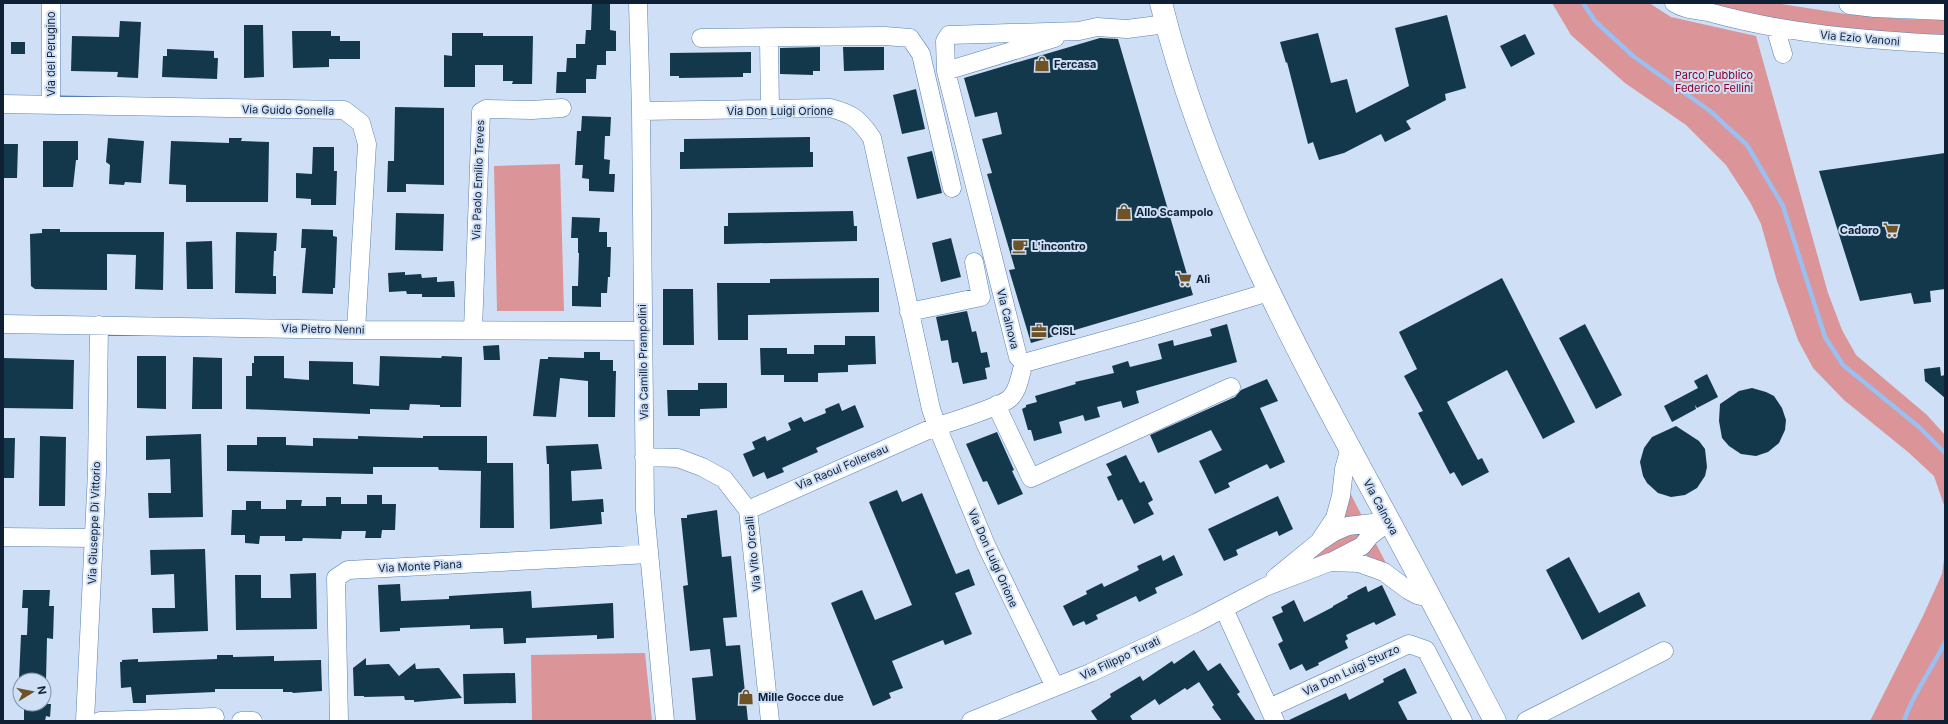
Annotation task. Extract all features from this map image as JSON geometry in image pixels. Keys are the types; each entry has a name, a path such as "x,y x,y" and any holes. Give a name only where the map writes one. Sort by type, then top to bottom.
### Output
{"main road":[{"path":"1850,3 1945,9"},
{"name":"Via Calnova","path":"1164,13 1188,96 1214,164 1269,292 1495,721"}],"street":[{"name":"Via del Perugino","path":"51,3 51,105"},
{"name":"Via Camillo Prampolini","path":"638,3 641,112 645,510 665,721"},
{"name":"Via Ezio Vanoni","path":"1674,3 1682,8 1695,7 1756,24 1865,40 1945,44"},
{"name":"Via Calnova","path":"946,71 1079,31 1097,28 1127,29 1164,13"},
{"path":"1776,27 1784,54"},
{"name":"Via Calnova","path":"1079,31 949,35 945,41 946,71 1018,357 1024,363 1146,329 1269,292"},
{"path":"701,38 885,36 910,38 921,54 952,188"},
{"path":"769,38 770,110"},
{"name":"Via Guido Gonella","path":"3,104 344,110 361,123 366,144 356,330"},
{"name":"Via Paolo Emilio Treves","path":"473,330 481,112 486,108 532,110 562,108"},
{"name":"Via Don Luigi Orione","path":"641,112 830,108 849,113 862,123 872,138 931,409 986,545 1055,687"},
{"path":"909,312 980,297 974,262"},
{"name":"Via Pietro Nenni","path":"3,324 356,330 643,331"},
{"name":"Via Giuseppe Di Vittorio","path":"93,721 85,721 97,472 99,325"},
{"path":"937,426 951,423 1003,402 1016,390 1024,363"},
{"path":"1003,402 1031,478 1231,386"},
{"name":"Via Raoul Follereau","path":"748,510 937,426"},
{"name":"Via Filippo Turati","path":"1319,542 1335,518 1341,496 1344,468 1350,448"},
{"name":"Via Vito Orcalli","path":"644,457 678,458 702,467 724,479 748,510 770,721"},
{"name":"Via Filippo Turati","path":"1266,586 1319,542 1334,532 1348,526 1389,521"},
{"name":"Via Filippo Turati","path":"972,721 992,718 1055,687 1224,609 1266,586 1330,562 1362,546 1370,536 1389,521"},
{"path":"3,537 94,538"},
{"name":"Via Monte Piana","path":"338,721 336,578 348,570 649,554"},
{"name":"Via Filippo Turati","path":"1330,562 1359,563 1384,572 1417,595 1430,598"},
{"path":"1224,609 1272,714"},
{"name":"Via Don Luigi Sturzo","path":"1272,714 1409,644 1426,650 1463,721"},
{"path":"1526,721 1664,651"},
{"path":"100,721 215,717"},
{"path":"241,721 253,721"}],"green space":[{"name":"Parco Pubblico Federico Fellini","path":"1552,3 1649,3 1671,17 1756,36 1828,293 1842,330 1856,355 1927,415 1945,435 1945,508 1934,476 1908,452 1844,400 1813,368 1798,340 1777,281 1761,224 1750,202 1726,165 1686,125 1625,83 1571,35"},
{"path":"1704,3 1774,3 1846,14 1901,19 1945,20 1945,35 1845,30 1769,17"},
{"path":"560,164 564,311 497,311 494,166"},
{"path":"1347,487 1363,518 1339,522"},
{"path":"1368,529 1361,540 1312,562 1311,559 1329,541"},
{"path":"1374,540 1388,567 1353,556"},
{"path":"1945,552 1945,721 1870,721 1923,616 1942,574"},
{"path":"645,653 652,721 532,721 531,655"}],"building":[{"path":"592,3 610,3 610,30 616,31 616,51 606,51 606,65 597,65 596,79 586,79 586,93 556,93 557,72 566,72 567,58 576,58 576,44 585,44 586,30 591,30"},
{"path":"1447,15 1466,88 1445,94 1446,100 1406,121 1411,129 1385,142 1381,134 1344,153 1319,160 1313,142 1308,144 1287,62 1286,63 1280,42 1318,33 1331,83 1347,79 1356,113 1409,86 1395,28"},
{"path":"120,21 141,22 138,78 117,77 118,72 71,71 72,36 119,37"},
{"path":"244,25 263,25 264,77 244,78"},
{"path":"292,31 331,31 331,36 340,36 340,41 360,41 360,59 329,59 329,67 293,68"},
{"path":"452,33 483,33 483,36 533,36 532,84 512,84 513,81 503,81 503,65 475,65 475,87 444,87 444,55 452,56"},
{"path":"1525,34 1535,54 1511,67 1500,46"},
{"path":"1100,38 1118,39 1193,295 1031,343 1009,270 1015,269 987,174 992,173 982,139 1002,134 997,112 975,117 964,78"},
{"path":"11,42 25,42 25,54 11,54"},
{"path":"820,47 820,71 813,71 813,75 780,74 780,48"},
{"path":"843,47 884,47 884,70 844,71"},
{"path":"167,49 214,51 214,58 218,58 217,79 162,77 163,56 167,56"},
{"path":"751,52 751,73 743,73 743,77 679,78 679,76 670,76 670,53"},
{"path":"916,89 925,129 902,134 893,95"},
{"path":"395,107 444,108 444,185 406,184 406,192 387,192 388,161 394,161"},
{"path":"582,116 611,117 610,136 605,136 604,159 610,160 609,174 615,174 614,192 589,191 589,179 582,178 583,165 575,165 577,131 581,131"},
{"path":"810,137 810,152 813,152 813,167 680,169 680,152 684,152 684,139"},
{"path":"108,138 144,141 141,183 125,182 124,185 109,184 110,165 106,162"},
{"path":"229,138 242,138 241,141 269,142 268,202 186,202 186,185 169,184 171,141 229,143"},
{"path":"43,141 78,141 78,160 76,160 73,187 43,187"},
{"path":"3,144 18,144 17,178 3,178"},
{"path":"313,147 334,147 334,171 337,171 336,205 311,205 311,199 296,198 296,173 312,174"},
{"path":"932,151 942,193 917,199 907,157"},
{"name":"Cadoro","path":"1945,153 1945,289 1930,291 1931,302 1914,304 1911,293 1860,301 1819,171"},
{"path":"853,211 854,226 857,226 857,241 724,244 724,226 728,226 728,213"},
{"path":"396,213 444,214 443,251 395,250"},
{"path":"572,217 600,218 599,232 607,232 607,247 611,247 610,277 608,277 607,293 601,293 601,307 572,306 572,286 578,286 579,253 578,238 571,238"},
{"path":"42,229 60,229 60,232 164,232 163,290 135,289 136,255 107,254 107,290 35,289 31,286 30,234 42,233"},
{"path":"302,229 333,230 333,236 337,237 335,288 333,288 333,294 302,293 306,248 301,248"},
{"path":"236,232 277,233 276,251 274,251 273,276 276,276 276,294 235,293"},
{"path":"951,238 961,277 941,282 932,243"},
{"path":"212,241 213,289 187,289 186,242"},
{"path":"405,272 405,275 421,274 422,278 437,277 437,282 454,281 455,297 422,297 422,294 407,294 406,291 389,292 388,273"},
{"path":"879,278 879,312 748,315 748,340 718,340 717,283 770,283 770,279"},
{"path":"1502,278 1575,422 1543,439 1507,370 1447,402 1478,460 1482,458 1489,472 1462,486 1454,472 1450,474 1418,413 1423,411 1404,376 1417,369 1399,332"},
{"path":"663,289 693,289 694,345 663,345"},
{"path":"967,311 972,332 976,331 981,353 987,352 990,367 985,368 987,379 963,384 958,362 952,363 948,340 941,341 936,317"},
{"path":"1227,324 1237,362 1136,391 1139,403 1123,408 1121,401 1097,407 1100,417 1085,421 1083,415 1059,422 1062,433 1034,441 1031,430 1028,430 1022,409 1026,407 1026,405 1037,402 1035,396 1076,384 1075,382 1114,373 1112,366 1128,361 1130,367 1162,359 1158,344 1173,340 1174,346 1212,336 1210,329"},
{"path":"1585,324 1622,395 1596,409 1559,338"},
{"path":"845,336 875,336 876,364 848,365 848,372 818,373 818,382 784,382 784,375 761,375 760,348 787,348 787,354 814,354 814,345 845,345"},
{"path":"499,345 500,360 484,360 483,346"},
{"path":"584,352 600,352 600,360 613,360 613,371 616,371 615,417 588,417 588,381 560,378 556,417 533,416 540,359 548,359 548,357 584,358"},
{"path":"137,356 166,356 166,409 137,408"},
{"path":"254,356 284,356 284,378 309,380 309,361 353,362 353,384 379,386 380,356 441,358 442,356 462,357 461,407 440,407 440,405 410,404 409,410 370,409 370,414 246,409 246,376 252,376 252,363 254,363"},
{"path":"193,357 222,358 222,409 192,409"},
{"path":"3,358 74,360 73,409 3,408"},
{"path":"1940,367 1941,376 1945,375 1945,398 1925,381 1924,369"},
{"path":"1707,374 1718,397 1697,408 1695,405 1696,409 1672,422 1664,406 1698,388 1694,381"},
{"path":"1267,379 1278,401 1260,408 1285,462 1270,469 1267,464 1228,483 1230,487 1215,494 1199,461 1222,450 1211,430 1158,453 1150,435 1235,397 1241,390"},
{"path":"698,383 727,383 727,408 700,409 700,416 668,416 667,390 698,390"},
{"path":"1752,388 1774,396 1782,408 1786,420 1785,430 1779,443 1768,452 1756,456 1741,454 1729,446 1722,438 1719,421 1720,404 1739,391"},
{"path":"839,403 842,411 855,405 864,427 816,448 818,452 782,468 784,472 767,479 764,472 753,477 743,454 755,449 752,442 765,436 767,441 791,430 788,423 801,417 804,422 826,413 825,409"},
{"path":"1676,426 1699,441 1705,449 1707,467 1705,476 1697,488 1685,495 1671,497 1658,493 1647,483 1643,476 1640,462 1644,448 1652,437"},
{"path":"997,432 1014,470 1012,471 1023,494 998,505 987,481 983,482 966,444"},
{"path":"201,434 203,517 149,518 148,493 171,493 170,459 146,460 146,436"},
{"path":"40,436 66,437 65,506 39,506"},
{"path":"358,436 423,438 423,436 487,436 487,463 513,463 514,528 480,528 481,471 439,470 438,467 373,467 373,474 227,471 227,445 257,445 257,437 286,437 286,445 313,446 313,438 358,439"},
{"path":"3,438 15,438 14,478 3,478"},
{"path":"598,444 602,469 571,471 572,501 603,499 604,512 601,512 602,524 550,529 549,464 547,464 546,446"},
{"path":"1126,455 1140,483 1144,481 1153,500 1148,503 1154,514 1134,524 1122,499 1118,501 1107,477 1112,475 1106,464"},
{"path":"897,490 902,502 922,493 956,574 969,569 975,585 955,593 972,634 945,645 943,640 892,661 903,688 889,693 891,698 873,706 831,603 862,590 875,620 912,605 869,502"},
{"path":"367,495 382,495 382,504 396,504 395,530 382,530 381,538 365,538 366,531 342,531 341,539 303,538 302,541 285,541 285,536 260,536 259,544 245,543 245,535 231,535 232,510 246,510 246,501 261,501 261,509 286,509 286,500 302,500 301,506 326,506 326,497 341,497 341,504 367,504"},
{"path":"1278,496 1293,529 1279,536 1277,531 1236,550 1238,555 1224,561 1208,529"},
{"path":"717,510 722,557 731,556 737,617 723,618 726,646 740,645 748,721 696,721 692,678 713,676 710,649 690,651 683,586 688,585 681,518 687,518 687,515"},
{"path":"205,549 208,631 153,633 152,608 175,608 174,574 151,575 150,550"},
{"path":"1161,555 1163,561 1174,555 1183,575 1155,588 1157,593 1139,602 1136,596 1096,615 1098,619 1086,625 1084,621 1073,626 1063,606 1087,594 1086,591 1102,583 1104,587 1139,570 1137,566"},
{"path":"1569,557 1599,613 1639,592 1646,606 1582,640 1546,570"},
{"path":"316,573 317,629 236,630 235,575 261,575 261,598 291,598 290,574"},
{"path":"400,584 401,601 449,599 449,596 531,591 532,608 613,603 614,638 597,639 597,635 526,638 526,643 504,644 503,628 470,629 470,625 400,628 400,631 380,632 378,585"},
{"path":"1382,585 1396,615 1376,625 1374,622 1346,635 1348,639 1345,641 1348,648 1318,663 1319,665 1306,671 1302,664 1290,670 1278,644 1283,641 1272,617 1283,612 1281,607 1294,600 1304,622 1333,607 1348,598 1347,596 1366,586 1368,592"},
{"path":"23,590 50,590 49,606 54,606 53,639 47,638 46,672 19,672 21,635 27,635 28,608 22,608"},
{"path":"1194,650 1208,671 1220,663 1240,692 1237,694 1256,721 1222,721 1212,707 1214,705 1199,682 1187,690 1185,688 1159,705 1155,699 1130,716 1133,721 1098,721 1091,711 1111,697 1110,694 1140,676 1143,681 1172,661 1174,664"},
{"path":"217,655 233,655 233,657 274,656 274,661 321,660 322,691 293,693 283,692 283,689 215,689 215,692 146,695 146,703 133,703 131,687 121,688 120,662 122,662 122,660 138,659 138,662 217,659"},
{"path":"366,658 366,665 389,664 399,676 415,663 416,669 439,668 462,698 414,702 414,700 405,700 404,696 354,696 353,668"},
{"path":"1405,668 1417,693 1398,702 1408,721 1287,721 1346,693 1349,700 1384,682 1383,679"},
{"path":"515,673 516,703 464,704 463,674"},
{"path":"24,712 50,712 50,717 46,716 45,721 24,721"}],"waterway":[{"path":"1583,3 1595,21 1633,56 1710,111 1747,145 1783,206 1825,337 1843,365 1919,427 1945,453"},
{"path":"1904,721 1912,701 1945,642"}],"place":[{"name":"Fercasa","path":"1042,64"},
{"name":"Allo Scampolo","path":"1124,212"},
{"name":"Cadoro","path":"1891,230"},
{"name":"L'incontro","path":"1020,246"},
{"name":"Alì","path":"1184,279"},
{"name":"CISL","path":"1039,331"},
{"name":"Mille Gocce due","path":"746,697"}]}
